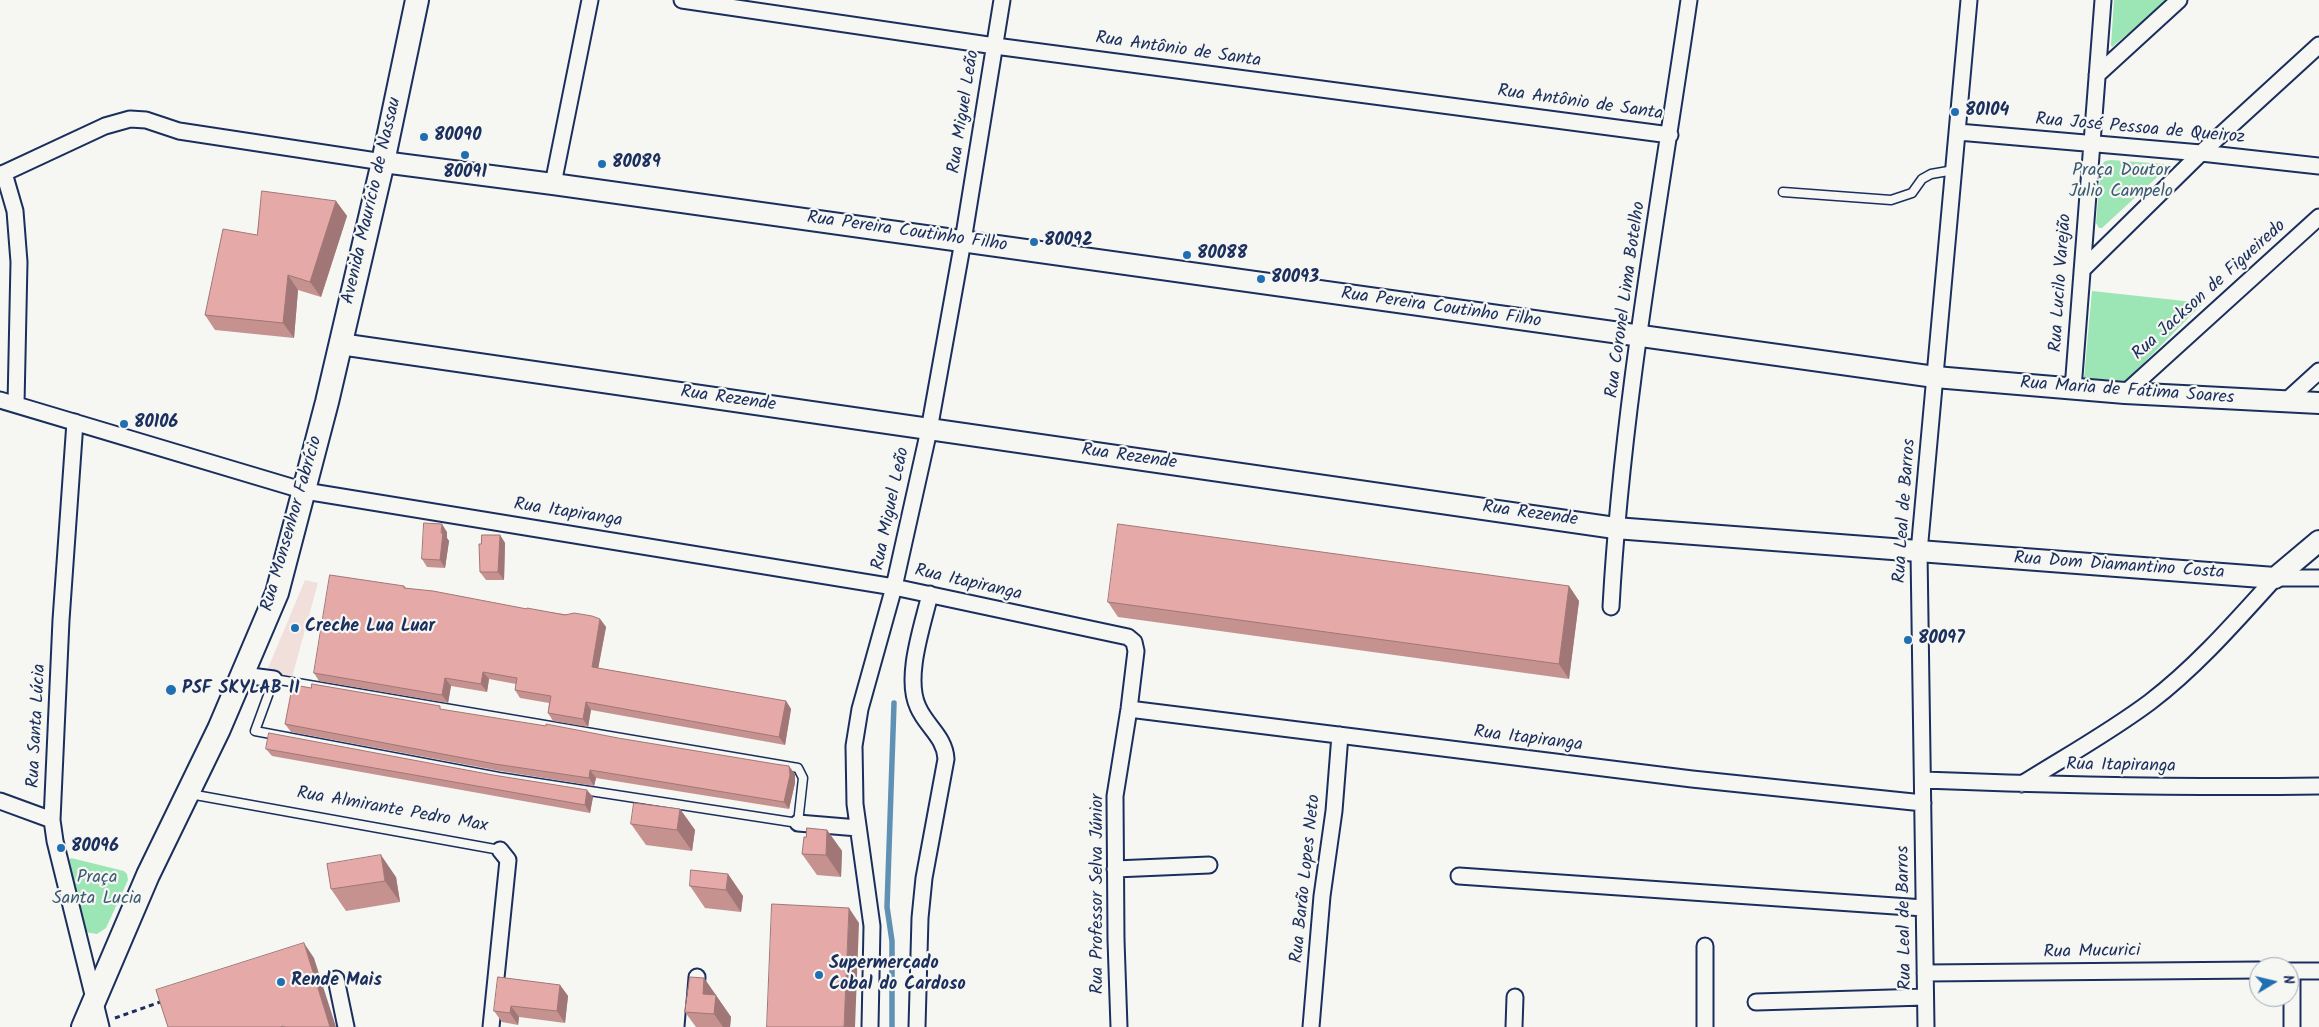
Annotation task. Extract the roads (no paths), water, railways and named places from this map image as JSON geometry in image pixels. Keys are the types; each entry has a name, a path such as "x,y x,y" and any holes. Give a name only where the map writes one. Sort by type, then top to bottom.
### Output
{"main road":[{"name":"Avenida Maurício de Nassau","path":"327,402 383,162 417,0"},
{"name":"Rua Monsenhor Fabrício","path":"95,1026 93,999 243,675 277,593 327,402"}],"street":[{"path":"554,184 590,0"},
{"name":"Rua Antônio de Santa","path":"682,0 995,46 1670,135"},
{"name":"Rua Miguel Leão","path":"870,1027 872,926 854,804 854,746 860,709 894,586 929,430 963,241 1002,0"},
{"name":"Rua Coronel Lima Botelho","path":"1611,607 1615,528 1639,336 1689,0"},
{"name":"Rua Leal de Barros","path":"1926,1027 1919,552 1970,0"},
{"name":"Rua Lucilo Varejão","path":"2073,389 2103,0"},
{"path":"2097,75 2179,0"},
{"path":"2082,270 2201,153 2319,45"},
{"path":"16,404 19,262 15,211 2,174 105,126 130,119 146,120 179,131 383,162"},
{"name":"Rua José Pessoa de Queiroz","path":"1958,132 2201,153 2319,166"},
{"name":"Rua Pereira Coutinho Filho","path":"383,162 554,184 1935,377"},
{"name":"Rua Jackson de Figueiredo","path":"2125,393 2319,217"},
{"name":"Rua Rezende","path":"340,344 1615,528 1919,552"},
{"path":"2285,402 2319,371"},
{"name":"Rua Maria de Fátima Soares","path":"1935,377 2125,393 2319,403"},
{"name":"Rua Itapiranga","path":"0,400 305,491 894,586 1128,637 1134,642"},
{"name":"Rua Santa Lúcia","path":"75,422 61,620 52,820 55,841 93,999"},
{"path":"2022,784 2090,742 2150,701 2226,632 2275,578 2319,541"},
{"name":"Rua Dom Diamantino Costa","path":"1919,552 2275,578 2319,578"},
{"path":"917,1027 920,918 924,878 946,759 943,744 917,706 913,687 912,673 930,594"},
{"name":"Rua Professor Selva Júnior","path":"1119,1027 1115,796 1130,709 1136,651 1134,642"},
{"path":"243,675 274,679"},
{"name":"Rua Itapiranga","path":"1130,709 1682,778 1923,803"},
{"name":"Rua Barão Lopes Neto","path":"1311,1027 1322,896 1334,811 1340,736"},
{"name":"Rua Itapiranga","path":"1923,780 2022,784 2252,788 2319,786"},
{"path":"0,801 52,820"},
{"path":"798,823 858,828"},
{"name":"Rua Almirante Pedro Max","path":"491,1027 508,860 500,850"},
{"path":"1115,870 1209,865"},
{"path":"1459,876 1924,908"},
{"path":"1705,946 1705,1027"},
{"name":"Rua Mucurici","path":"1925,973 2249,970"},
{"path":"2299,971 2319,971"},
{"path":"693,1027 697,977"},
{"path":"336,979 346,1027"},
{"path":"1514,1027 1515,997"},
{"path":"1756,1002 1926,997"},
{"path":"2292,1027 2293,1007"}],"lane":[{"path":"1783,192 1891,200 1912,193 1922,179 1931,174 1954,170"},
{"path":"274,679 798,768 803,778 798,823 499,777 255,731 274,679"},
{"name":"Rua Almirante Pedro Max","path":"188,793 500,850"}],"waterway":[{"path":"892,1027 892,941 887,907 894,703"}],"place":[{"name":"80104","path":"1955,112"},
{"name":"80090","path":"424,137"},
{"name":"80091","path":"465,155"},
{"name":"80089","path":"602,164"},
{"name":"80092","path":"1034,242"},
{"name":"80088","path":"1187,255"},
{"name":"80093","path":"1261,279"},
{"name":"80106","path":"124,424"},
{"name":"Creche Lua Luar","path":"295,628"},
{"name":"80097","path":"1908,640"},
{"name":"PSF SKYLAB II","path":"171,690"},
{"name":"80096","path":"61,848"},
{"name":"Supermercado Cobal do Cardoso","path":"819,975"},
{"name":"Rende Mais","path":"281,982"}],"park label":[{"name":"Praça Doutor Julio Campelo","path":"2121,182"},
{"name":"Praça Santa Lucia","path":"97,890"}]}
